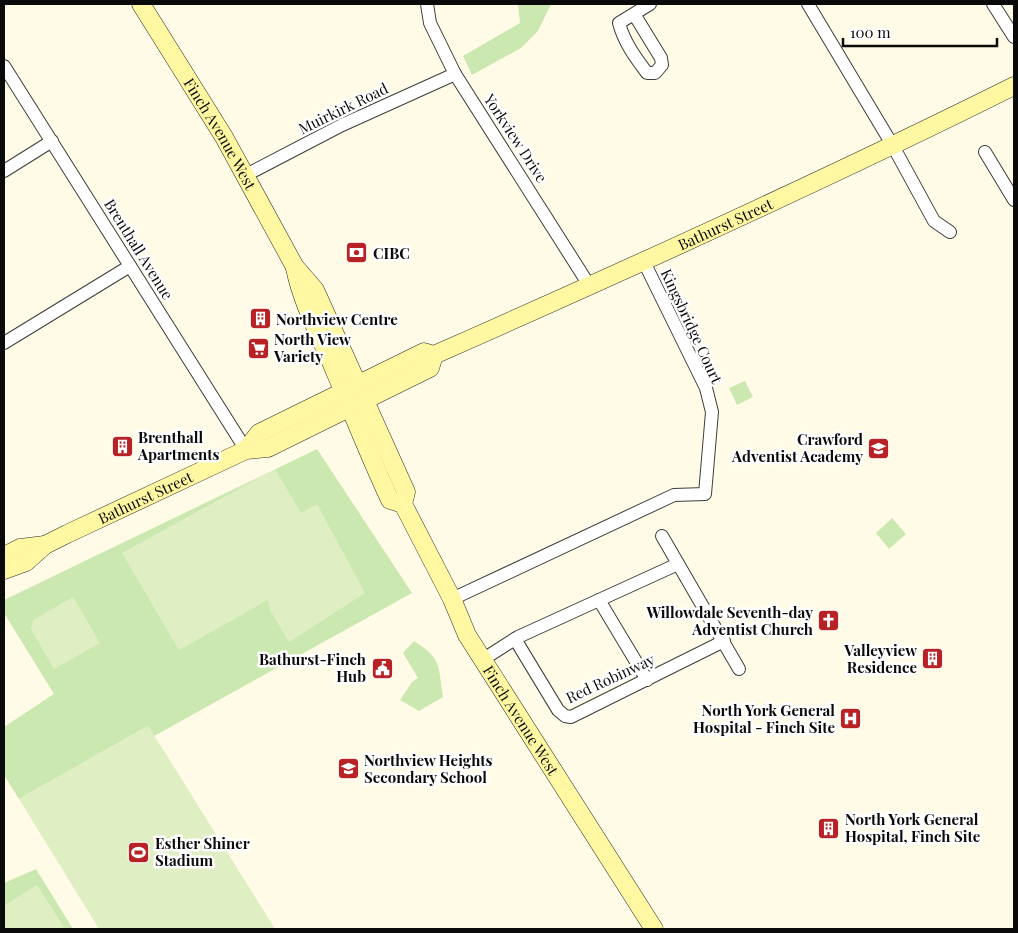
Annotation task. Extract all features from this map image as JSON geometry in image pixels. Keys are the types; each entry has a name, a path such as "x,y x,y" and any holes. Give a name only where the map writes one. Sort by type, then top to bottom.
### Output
{"main road":[{"name":"Finch Avenue West","path":"141,4 246,175 295,267 315,290 350,387 349,408 390,500 403,504"},
{"name":"Bathurst Street","path":"246,450 259,433 350,387 424,352 434,355 644,262 893,146 1014,86"},
{"name":"Bathurst Street","path":"4,556 20,548 44,545 246,450 268,448 430,368 434,355"},
{"name":"Finch Avenue West","path":"350,387 366,401 406,492 403,504 452,599 467,635 654,929"},
{"name":"Bathurst Street","path":"4,570 26,562 44,545"}],"street":[{"name":"Yorkview Drive","path":"428,4 430,23 454,74 589,285"},
{"path":"634,14 650,4"},
{"path":"808,4 893,146 934,221 950,232"},
{"path":"993,4 1014,37"},
{"name":"Brenthall Avenue","path":"4,66 246,450"},
{"name":"Muirkirk Road","path":"246,175 342,125 454,74"},
{"path":"4,171 52,141"},
{"path":"985,152 1014,200"},
{"name":"Kingsbridge Court","path":"452,599 674,495 705,494 712,412 706,388 644,262"},
{"path":"4,343 130,266"},
{"path":"662,536 739,669"},
{"path":"482,660 515,638 678,564"},
{"path":"599,600 647,680"},
{"name":"Red Robinway","path":"515,638 557,709 565,716 575,716 724,641"}],"green space":[{"path":"518,4 551,4 538,31 521,48 472,75 463,56 520,23"},
{"path":"745,381 753,397 737,405 729,388"},
{"path":"317,449 412,593 154,736 148,726 19,799 4,775 4,727 54,694 4,613 4,600"},
{"path":"275,469 301,513 317,504 365,593 289,642 270,610 268,600 179,650 122,553"},
{"path":"892,518 906,534 889,549 876,533"},
{"path":"73,597 100,643 54,669 31,629 33,620"},
{"path":"414,641 434,658 439,670 443,697 419,711 400,700 412,682 418,678 403,653"},
{"name":"Esther Shiner Stadium","path":"148,726 275,929 99,929 19,799"},
{"path":"36,869 73,929 4,929 4,883"},
{"path":"37,885 65,929 4,929 4,906"}],"place":[{"name":"CIBC","path":"357,253"},
{"name":"Northview Centre","path":"260,319"},
{"name":"North View Variety","path":"258,348"},
{"name":"Brenthall Apartments","path":"122,446"},
{"name":"Crawford Adventist Academy","path":"879,448"},
{"name":"Willowdale Seventh-day Adventist Church","path":"829,621"},
{"name":"Valleyview Residence","path":"933,659"},
{"name":"Bathurst-Finch Hub","path":"382,668"},
{"name":"North York General Hospital - Finch Site","path":"851,719"},
{"name":"Northview Heights Secondary School","path":"348,769"},
{"name":"North York General Hospital, Finch Site","path":"829,828"},
{"name":"Esther Shiner Stadium","path":"139,852"}]}
